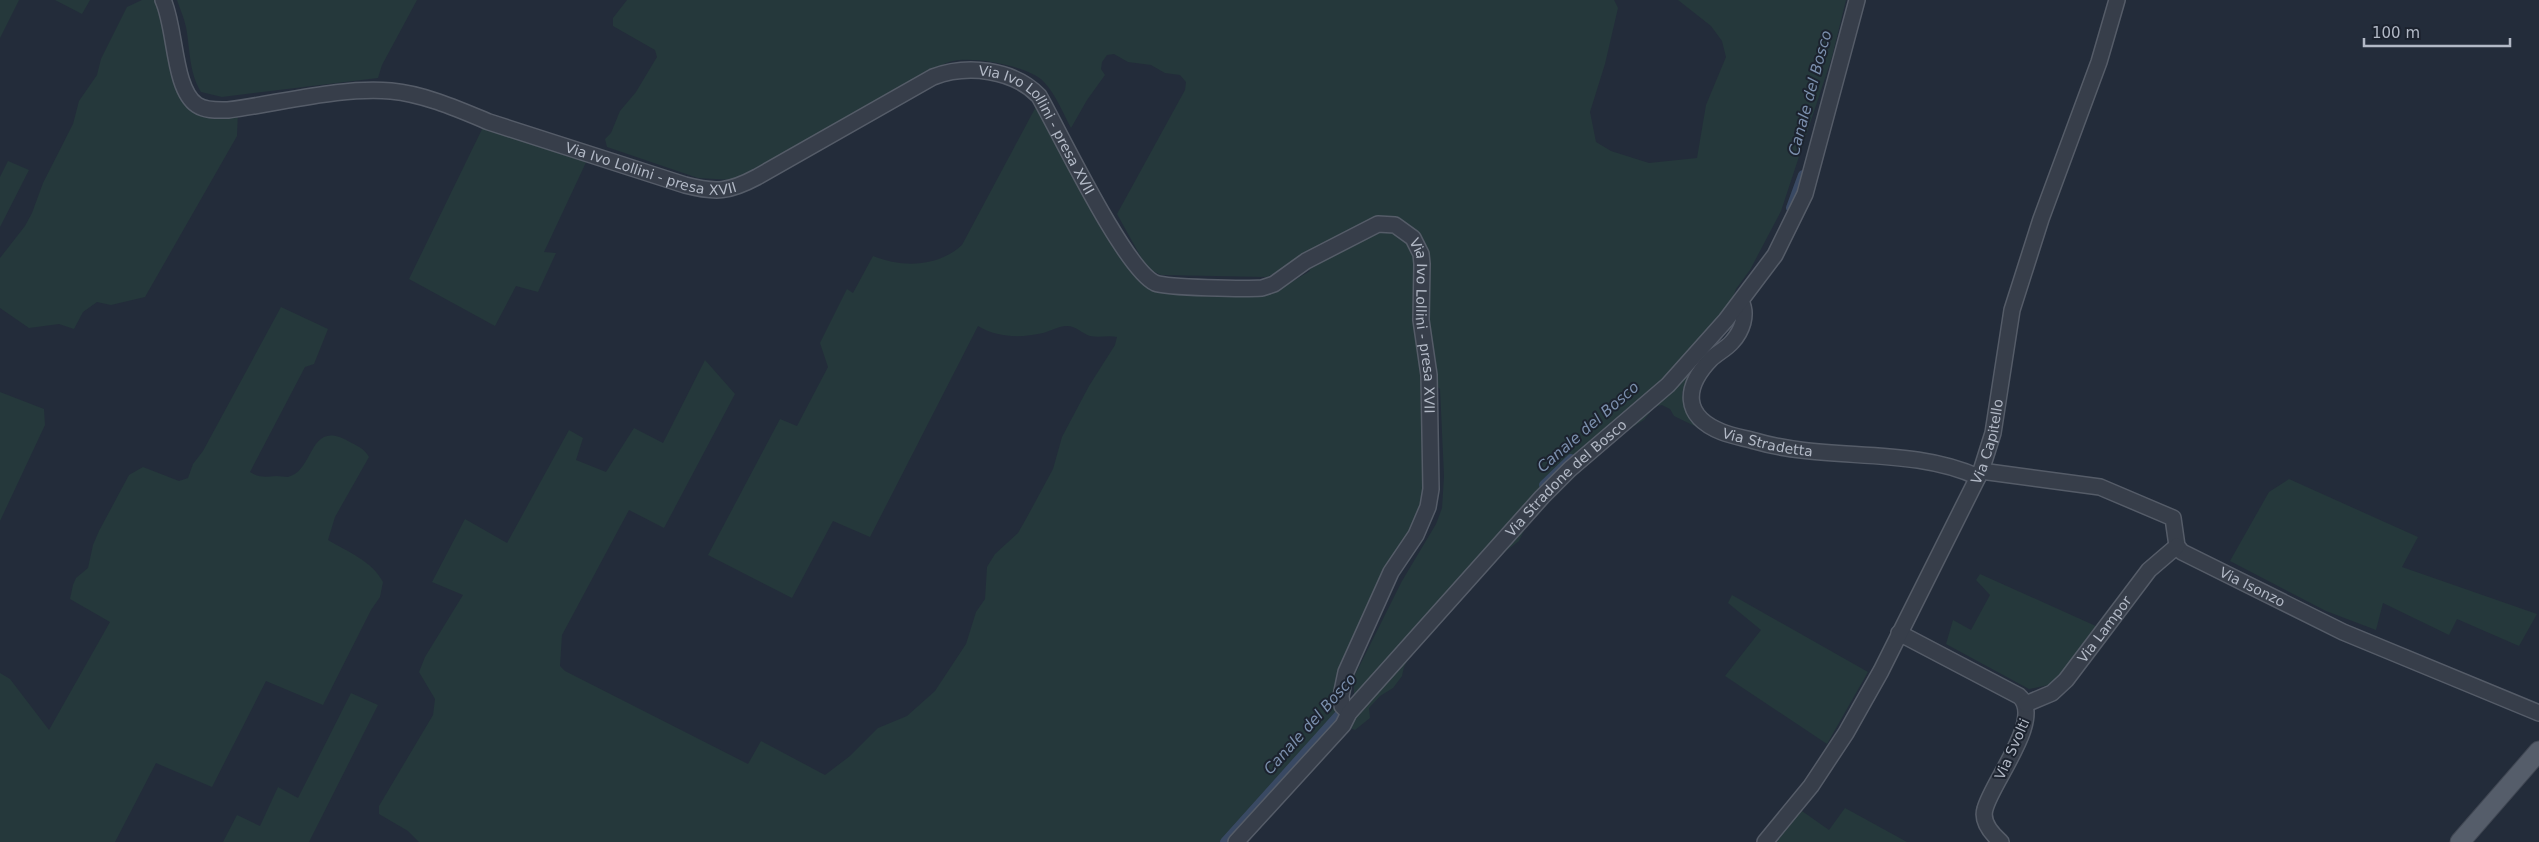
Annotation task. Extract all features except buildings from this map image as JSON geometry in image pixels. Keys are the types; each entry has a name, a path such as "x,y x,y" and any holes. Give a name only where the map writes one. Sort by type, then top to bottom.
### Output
{"main road":[{"path":"2460,842 2539,751"}],"street":[{"name":"Via Ivo Lollini - presa XVII","path":"163,0 170,20 183,87 189,98 198,106 213,110 228,110 353,91 390,91 463,111 489,122 685,185 715,192 741,185 757,177 933,77 949,71 976,70 1021,80 1040,96 1114,232 1133,263 1143,274 1163,286 1262,288 1280,280 1306,262 1343,244 1370,226 1386,223 1395,225 1413,238 1421,254 1422,320 1429,376 1431,489 1428,507 1416,535 1391,572 1346,672 1341,696 1346,710"},
{"name":"Via Stradone del Bosco","path":"1236,842 1342,725 1346,710 1542,497 1570,469 1668,385 1741,301 1775,255 1805,194 1857,0"},
{"name":"Via Capitello","path":"1765,842 1810,786 1846,733 1980,474 1993,433 2012,310 2041,219 2099,62 2117,0"},
{"name":"Via Stradetta","path":"1741,301 1744,308 1744,321 1731,343 1700,372 1693,384 1690,398 1692,411 1708,425 1722,432 1762,443 1831,454 1931,462 1980,474"},
{"path":"1980,474 2100,487 2173,518 2177,546"},
{"name":"Via Lampor","path":"2026,704 2052,693 2066,680 2149,570 2177,546"},
{"name":"Via Isonzo","path":"2177,546 2182,552 2343,632 2539,713"},
{"name":"Via Svolti","path":"1899,633 2019,696 2026,704 2026,722 1984,810 1989,831 2001,842"}],"shaded area":[{"path":"0,0 19,0 0,38"},
{"path":"55,0 90,0 82,14"},
{"path":"142,0 162,0 191,102 238,111 237,136 145,297 111,305 97,302 83,312 74,329 59,324 29,328 0,308 0,258 25,226 32,213 43,183 73,124 79,101 97,75 101,59 127,7"},
{"path":"177,0 417,0 382,65 378,78 222,97 201,92 197,85 192,69 186,27"},
{"path":"627,0 1614,0 1618,8 1605,64 1590,112 1596,142 1611,151 1649,163 1697,158 1706,105 1726,57 1722,41 1711,26 1678,0 1846,0 1832,57 1781,211 1750,270 1736,289 1718,340 1691,373 1684,386 1682,394 1684,403 1689,408 1720,422 1709,433 1674,416 1670,409 1662,405 1654,407 1644,420 1613,439 1600,451 1597,458 1578,468 1536,517 1529,520 1519,541 1489,564 1478,576 1470,590 1446,610 1443,620 1416,645 1404,667 1402,676 1393,688 1380,696 1369,708 1370,718 1355,730 1348,727 1354,701 1354,677 1402,581 1436,524 1442,508 1444,476 1440,389 1426,376 1428,505 1339,701 1336,718 1225,842 419,842 408,831 379,814 379,806 433,715 435,699 419,672 425,657 463,595 432,582 465,519 507,543 569,430 583,438 576,460 606,472 634,428 663,443 705,360 735,394 664,528 629,510 562,635 560,666 565,671 748,764 761,741 825,775 850,756 878,728 907,716 935,691 966,644 976,612 985,599 987,567 995,554 1018,533 1026,519 1053,469 1062,437 1089,386 1115,345 1117,337 1090,336 1069,326 1035,335 1010,336 994,333 978,326 870,537 833,521 792,598 708,555 780,419 797,426 828,367 820,343 847,289 853,293 873,256 908,264 920,263 942,258 962,245 1039,101 1129,268 1145,284 1280,289 1310,271 1300,260 1267,277 1161,275 1147,268 1117,214 1185,90 1186,82 1180,75 1165,73 1151,65 1128,62 1114,54 1107,55 1102,62 1101,69 1105,75 1087,100 1071,128 1052,93 1037,76 1014,67 987,61 962,60 935,68 815,137 732,180 698,178 607,147 605,139 611,133 620,111 636,92 657,57 655,50 613,26 613,18"},
{"path":"486,121 589,156 544,252 556,253 538,292 516,286 495,326 409,279"},
{"path":"8,161 29,170 0,227 0,177"},
{"path":"281,307 328,329 314,364 305,367 250,472 263,477 288,477 297,473 313,448 326,437 335,436 365,451 369,457 335,517 328,540 373,568 383,582 380,597 371,610 323,705 266,681 212,787 156,763 115,842 0,842 0,673 10,679 49,730 110,622 70,599 76,578 88,568 93,545 99,531 129,475 143,467 179,481 188,478 193,464 203,451"},
{"path":"0,392 44,409 45,425 0,521"},
{"path":"2289,479 2418,537 2402,567 2537,614 2519,646 2457,619 2449,635 2383,603 2376,630 2326,611 2230,561 2269,492"},
{"path":"1980,574 2098,627 2071,665 2053,684 2029,689 1946,644 1953,620 1971,630 1990,595 1976,580"},
{"path":"1732,595 1868,672 1827,744 1725,676 1761,630 1728,603"},
{"path":"351,693 378,705 309,842 223,842 237,815 260,826 278,787 298,798"},
{"path":"1845,808 1907,842 1772,842 1802,811 1829,830"}],"waterway":[{"name":"Canale del Bosco","path":"1791,208 1803,175"},
{"name":"Canale del Bosco","path":"1544,485 1571,459"},
{"name":"Canale del Bosco","path":"1225,842 1348,705"}]}
